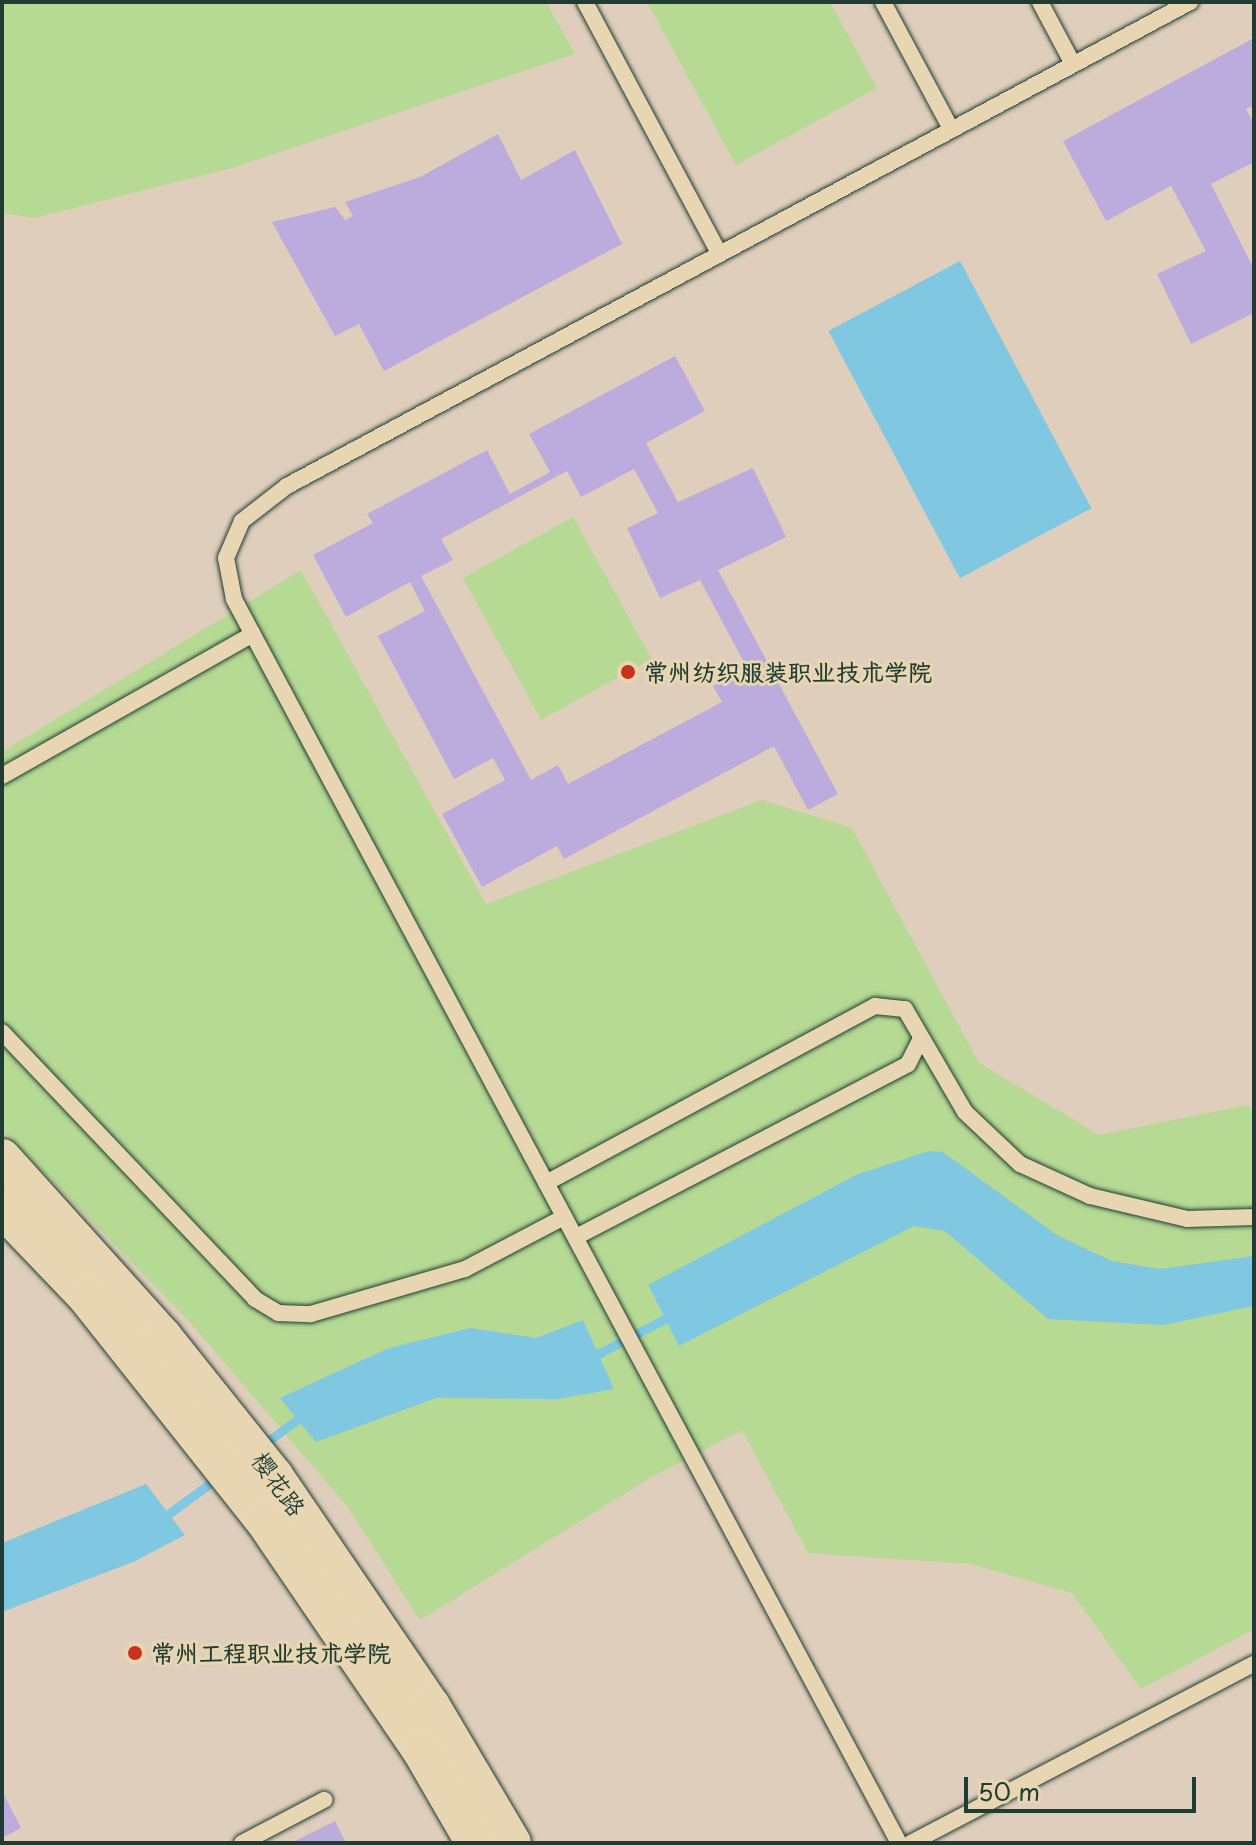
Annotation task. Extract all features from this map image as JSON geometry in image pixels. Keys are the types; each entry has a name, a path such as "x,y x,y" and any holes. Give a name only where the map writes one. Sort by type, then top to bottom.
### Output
{"street":[{"name":"樱花路","path":"2,1158 431,1706 512,1843"},
{"name":"樱花路","path":"2,1208 216,1430"},
{"name":"樱花路","path":"260,1486 475,1843"}],"lane":[{"path":"585,2 719,253"},
{"path":"883,2 951,129"},
{"path":"1040,2 1073,64"},
{"path":"899,1843 234,599 226,558 242,521 287,486 1190,2"},
{"path":"2,776 253,634"},
{"path":"546,1183 875,1006 905,1009 965,1112 1020,1164 1090,1196 1187,1219 1254,1217"},
{"path":"2,1032 255,1299 278,1313 311,1314 465,1269 564,1217"},
{"path":"576,1237 908,1064 921,1038"},
{"path":"911,1843 1254,1664"},
{"path":"242,1843 324,1800"}],"green space":[{"path":"2,2 546,2 575,54 235,167 34,218 2,213"},
{"path":"647,2 830,2 877,88 736,165"},
{"path":"573,517 652,659 541,720 463,578"},
{"path":"301,570 486,904 762,800 852,828 979,1063 1099,1135 1248,1105 1254,1113 1254,1629 1141,1689 1072,1593 971,1564 808,1553 742,1430 650,1478 420,1620 347,1506 188,1320 2,1130 2,752"}],"water":[{"path":"960,261 1091,508 960,578 828,331"},
{"path":"929,1151 943,1152 1057,1235 1112,1261 1160,1269 1254,1256 1254,1306 1163,1325 1048,1319 945,1231 914,1226 679,1346 648,1285 856,1175"},
{"path":"583,1320 614,1389 558,1399 436,1398 316,1442 280,1398 389,1348 470,1328 536,1338"},
{"path":"146,1484 185,1535 133,1562 2,1612 2,1543"}],"building":[{"path":"1254,38 1254,105 1246,109 1254,124 1254,162 1211,184 1254,269 1254,313 1191,344 1157,274 1206,251 1171,186 1106,221 1063,141"},
{"path":"498,134 521,180 575,150 622,244 384,371 359,324 335,336 272,222 335,207 345,220 353,216 345,202 420,177"},
{"path":"675,356 705,411 646,443 678,502 753,468 786,537 718,570 838,794 808,810 774,746 564,859 557,846 482,887 442,814 505,780 493,758 454,779 378,636 425,611 410,582 346,617 313,555 373,523 367,514 487,450 510,494 550,472 529,434","holes":["634,469 658,513 627,528 660,598 700,580 747,668 713,686 722,702 568,784 558,765 531,780 421,576 453,560 441,539 567,471 581,497"]},
{"path":"2,1791 21,1828 2,1838"},
{"path":"335,1821 346,1843 291,1843"}],"waterway":[{"path":"590,1358 676,1313"},
{"path":"260,1447 306,1413"},
{"path":"160,1520 219,1477"}],"place":[{"name":"常州纺织服装职业技术学院","path":"628,672"},
{"name":"常州工程职业技术学院","path":"135,1653"}]}
